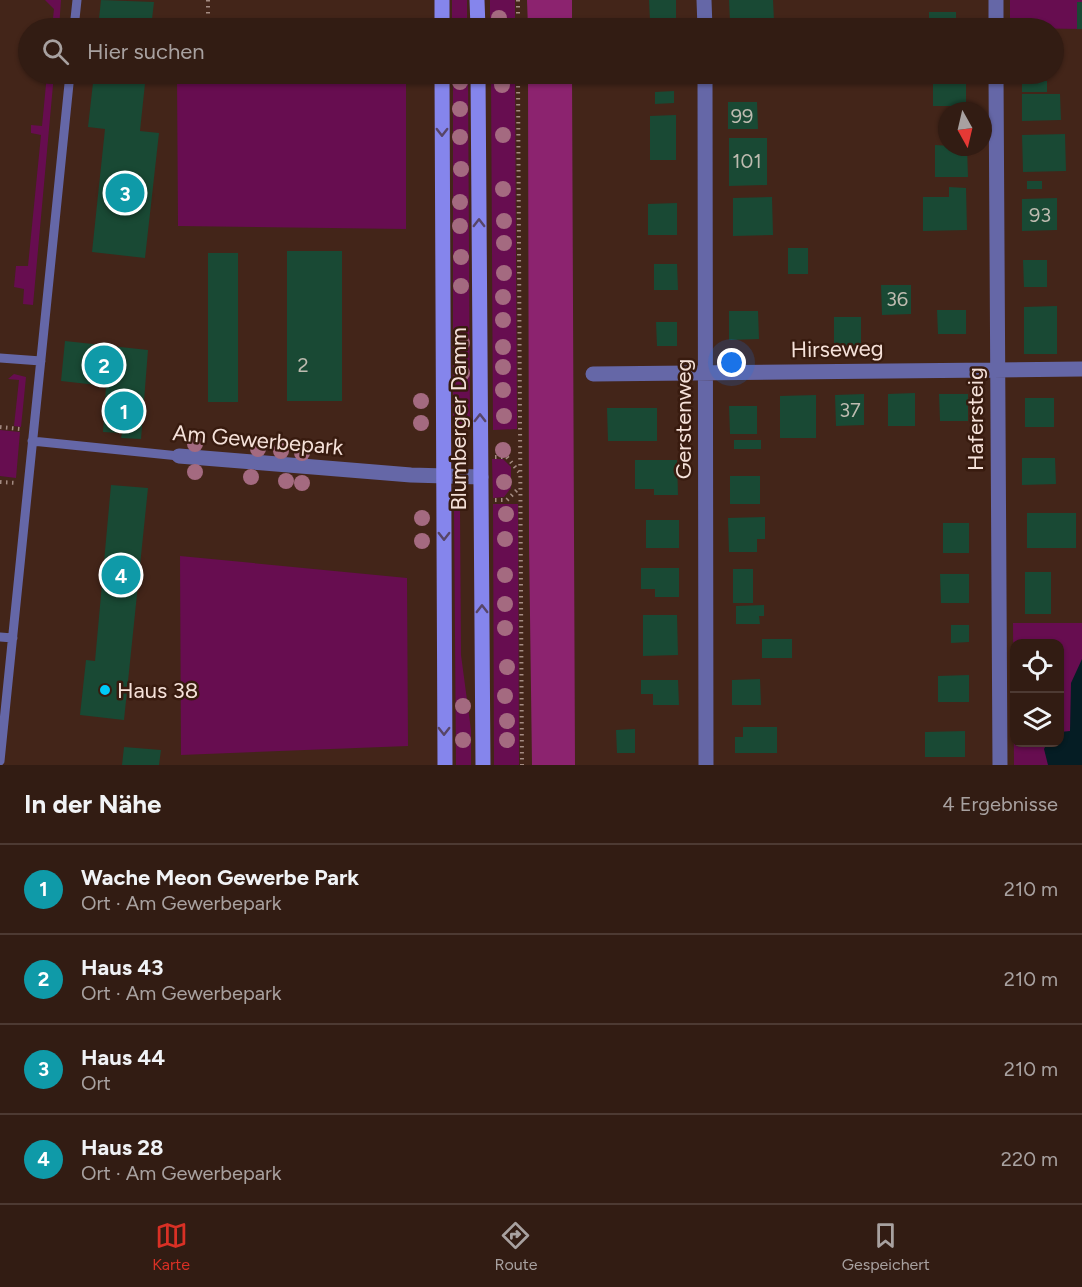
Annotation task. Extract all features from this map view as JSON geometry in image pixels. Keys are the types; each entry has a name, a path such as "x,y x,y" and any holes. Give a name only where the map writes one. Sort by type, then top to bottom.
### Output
{"main road":[{"path":"442,0 442,18"},
{"path":"477,0 478,18"},
{"name":"Blumberger Damm","path":"442,84 445,765"},
{"name":"Blumberger Damm","path":"478,84 483,765"}],"street":[{"path":"704,0 705,18"},
{"path":"996,0 996,18"},
{"name":"Gerstenweg","path":"705,84 706,765"},
{"name":"Hafersteig","path":"996,84 1000,765"},
{"name":"Hirseweg","path":"593,374 1082,369"},
{"name":"Am Gewerbepark","path":"179,456 443,477 481,477"}],"lane":[{"path":"75,18 77,0"},
{"path":"0,761 69,84"},
{"path":"0,358 40,361"},
{"name":"Am Gewerbepark","path":"33,436 179,456"},
{"path":"0,637 13,638"}],"path":[{"path":"208,0 208,18"},
{"path":"518,0 518,18"},
{"path":"518,84 522,765"},
{"path":"0,427 33,436"},
{"path":"493,457 507,457 520,473"},
{"path":"494,500 507,500 520,488"}],"shaded area":[{"path":"45,0 61,0 60,18 53,18 54,9"},
{"path":"452,0 467,0 467,18 452,18"},
{"path":"490,0 515,0 515,18 490,18"},
{"path":"527,0 572,0 572,18 528,18"},
{"path":"1010,0 1082,0 1082,29 1064,29 1064,18 1010,18"},
{"path":"46,84 53,84 33,305 23,304 24,289 14,287 16,266 28,266 41,135 31,133 31,125 42,126"},
{"path":"177,84 406,84 406,229 178,226"},
{"path":"453,84 468,84 470,429 453,429"},
{"path":"491,84 515,84 517,429 493,430"},
{"path":"528,84 572,84 575,765 532,765"},
{"path":"14,374 26,377 21,427 14,426 19,380 8,379"},
{"path":"0,430 20,432 16,478 0,476"},
{"path":"492,459 503,459 511,467 511,488 504,497 493,498"},
{"path":"493,504 518,504 519,765 494,765"},
{"path":"457,505 460,508 461,655 471,730 471,765 456,765 454,508"},
{"path":"180,556 407,578 408,746 181,755"},
{"path":"1013,623 1082,623 1082,765 1014,765 1014,747 1064,747 1064,639 1013,639"}],"water":[{"path":"1082,659 1082,765 1048,765 1045,747 1064,747 1064,732 1070,731 1071,683"}],"building":[{"path":"101,0 154,2 152,18 99,18"},
{"path":"649,0 676,0 676,18 650,18"},
{"path":"729,0 773,0 774,18 730,18"},
{"path":"1077,2 1082,2 1082,29 1077,29"},
{"path":"929,12 956,12 956,18 929,18"},
{"path":"93,84 145,84 140,131 159,133 145,258 92,252 105,129 88,127"},
{"path":"933,84 966,84 966,102 938,102 938,106 933,106"},
{"path":"1022,84 1047,84 1047,92 1022,92"},
{"path":"674,91 674,103 655,104 655,92"},
{"path":"1022,94 1060,94 1061,120 1022,121"},
{"path":"728,102 757,102 758,129 728,129"},
{"path":"676,115 676,160 650,160 650,116"},
{"path":"1065,134 1066,171 1023,172 1022,135"},
{"path":"729,138 767,138 767,185 729,186"},
{"path":"935,145 938,145 938,156 967,156 968,177 935,177"},
{"path":"1027,181 1042,181 1042,189 1027,189"},
{"path":"949,187 966,188 967,230 923,231 923,197 949,197"},
{"path":"772,197 773,235 733,236 733,198"},
{"path":"1057,198 1057,230 1022,231 1022,199"},
{"path":"677,203 677,235 648,235 648,204"},
{"path":"788,248 808,248 808,274 788,274"},
{"path":"287,251 342,251 342,401 287,401"},
{"path":"208,253 238,253 238,402 208,402"},
{"path":"1023,260 1047,260 1047,287 1024,287"},
{"path":"654,264 677,264 678,290 654,290"},
{"path":"881,285 911,285 911,314 882,315"},
{"path":"1057,306 1057,354 1024,354 1024,307"},
{"path":"937,310 966,310 966,334 938,334"},
{"path":"729,311 758,311 759,339 729,340"},
{"path":"834,317 861,317 861,346 834,346"},
{"path":"656,322 677,322 677,346 657,346"},
{"path":"65,341 148,350 141,439 121,438 122,433 103,432 106,386 61,381"},
{"path":"915,393 915,426 888,426 888,394"},
{"path":"864,394 864,425 836,426 835,395"},
{"path":"939,394 968,394 968,421 940,421"},
{"path":"816,395 816,438 780,438 780,396"},
{"path":"1025,398 1054,398 1054,427 1025,427"},
{"path":"729,406 757,406 757,434 730,434"},
{"path":"607,408 657,408 657,441 608,441"},
{"path":"734,440 761,440 761,449 734,449"},
{"path":"1022,458 1055,458 1056,484 1022,485"},
{"path":"635,460 677,460 678,495 654,495 654,489 635,489"},
{"path":"730,476 760,476 760,504 730,504"},
{"path":"111,485 148,488 124,720 80,715 86,660 95,661"},
{"path":"1027,513 1076,513 1076,548 1027,548"},
{"path":"765,517 765,539 757,539 757,552 729,552 728,518"},
{"path":"646,520 679,520 679,548 646,548"},
{"path":"943,523 969,523 969,553 943,553"},
{"path":"641,568 679,568 679,597 655,597 655,589 641,589"},
{"path":"733,569 753,569 753,603 733,603"},
{"path":"1025,572 1051,572 1051,614 1025,614"},
{"path":"940,574 969,574 969,603 941,603"},
{"path":"764,605 764,616 759,616 760,624 736,624 736,606"},
{"path":"643,615 677,615 678,655 643,656"},
{"path":"951,625 969,625 969,642 951,643"},
{"path":"762,639 792,639 792,658 762,658"},
{"path":"969,675 969,702 938,702 938,676"},
{"path":"760,679 761,705 732,705 732,680"},
{"path":"641,680 678,680 679,705 653,705 653,694 641,694"},
{"path":"743,727 777,727 777,753 735,753 735,737 743,737"},
{"path":"635,729 635,753 617,753 616,730"},
{"path":"965,731 965,757 925,757 925,732"},
{"path":"124,747 161,750 159,765 122,765"}],"place":[{"name":"Haus 44","path":"125,193"},
{"name":"Haus 43","path":"104,365"},
{"name":"Wache Meon Gewerbe Park","path":"124,411"},
{"name":"Haus 28","path":"121,575"},
{"name":"Haus 38","path":"105,690"}]}
